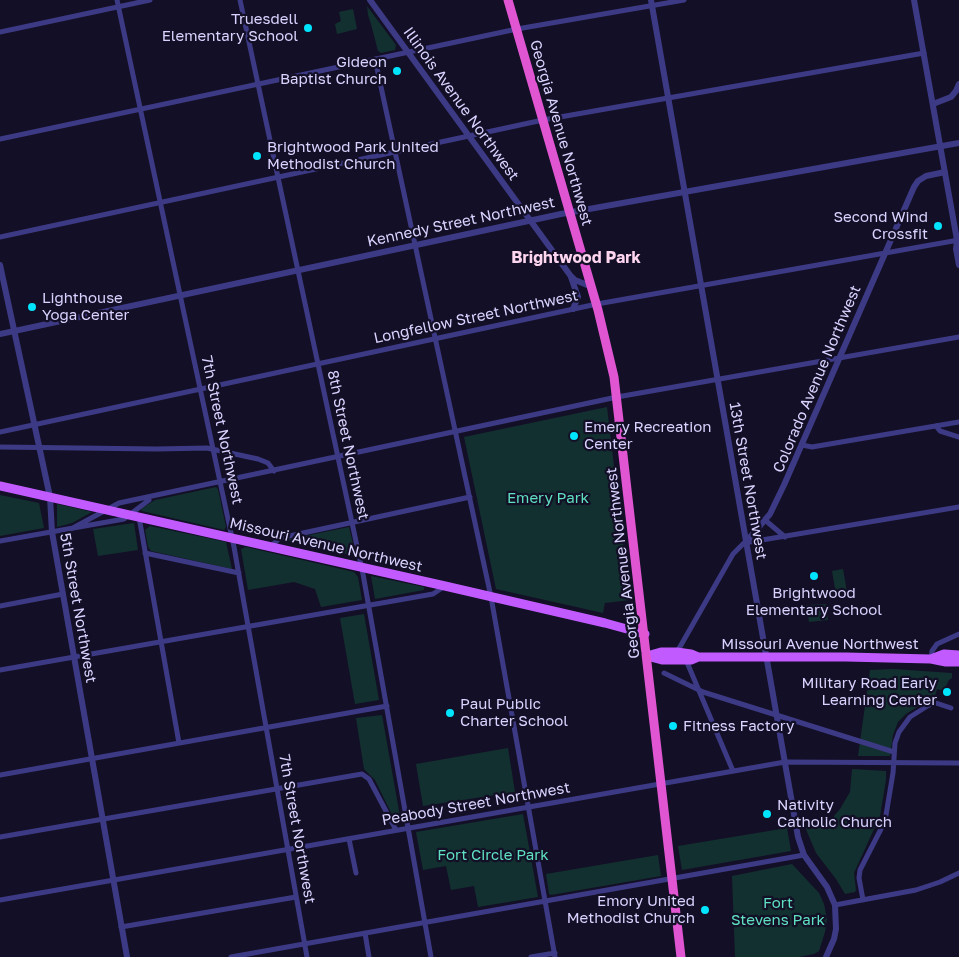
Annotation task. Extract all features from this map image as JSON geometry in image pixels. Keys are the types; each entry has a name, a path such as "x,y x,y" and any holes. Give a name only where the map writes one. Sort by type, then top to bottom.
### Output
{"highway":[{"name":"Georgia Avenue Northwest","path":"508,0 609,350 617,397 681,957"}],"main road":[{"name":"Missouri Avenue Northwest","path":"0,486 271,546 605,623 645,634"},
{"name":"Missouri Avenue Northwest","path":"647,656 661,652 677,652 698,657 931,659"},
{"path":"931,659 944,654 959,655"},
{"name":"Missouri Avenue Northwest","path":"647,656 662,660 691,660 698,657"},
{"path":"931,659 959,662"}],"street":[{"name":"7th Street Northwest","path":"117,0 239,573 307,957"},
{"path":"0,32 150,0"},
{"name":"8th Street Northwest","path":"240,0 362,567 431,957"},
{"name":"Illinois Avenue Northwest","path":"370,0 570,275 575,280 592,287"},
{"path":"0,139 517,29 651,3 684,0"},
{"path":"914,0 958,242 956,249 959,265"},
{"name":"13th Street Northwest","path":"651,3 798,839 804,856 828,887 835,905 837,917 836,933 826,957"},
{"path":"0,237 544,120 924,53"},
{"path":"375,59 491,597 546,901 555,955 531,957"},
{"path":"933,104 951,96 956,92 959,84"},
{"name":"Kennedy Street Northwest","path":"0,334 570,212 959,143"},
{"name":"Colorado Avenue Northwest","path":"677,652 733,554 766,520 773,508 914,187 926,176 945,172"},
{"name":"Longfellow Street Northwest","path":"0,432 597,304 885,253 958,242"},
{"name":"5th Street Northwest","path":"0,265 50,497 52,532 127,957"},
{"path":"570,275 578,297 573,309"},
{"path":"71,529 119,503 617,397 959,337"},
{"path":"802,445 812,447 959,422"},
{"path":"936,426 940,431 959,437"},
{"path":"0,447 213,449 258,458 268,463 274,471"},
{"path":"0,541 124,520 135,516 144,502 156,496"},
{"path":"271,546 280,538 470,497"},
{"path":"746,542 786,537 959,507"},
{"path":"135,516 145,553 179,743"},
{"path":"766,520 786,537"},
{"path":"145,553 239,573"},
{"path":"0,670 433,594 445,586"},
{"path":"0,606 63,594"},
{"name":"Missouri Avenue Northwest","path":"931,659 932,651 937,645 959,634"},
{"path":"686,660 732,771"},
{"path":"664,672 697,690 894,752"},
{"path":"863,900 859,878 860,870 884,820 894,763 894,752 902,726 914,713 932,703 951,708"},
{"path":"0,774 387,706"},
{"name":"Peabody Street Northwest","path":"0,900 785,762 959,763"},
{"path":"0,837 364,774 369,779 396,830"},
{"path":"349,839 356,873"},
{"path":"231,957 804,856"},
{"path":"835,905 916,890 940,882 959,872"},
{"path":"121,927 296,897"},
{"path":"365,933 369,957"}],"green space":[{"path":"367,6 396,45 395,50 381,53 378,51"},
{"path":"353,9 357,29 337,34 335,24 341,21 339,12"},
{"name":"Emery Park","path":"607,407 630,600 605,603 603,613 496,589 464,437"},
{"path":"216,487 226,527 224,530 142,511 141,509 155,500"},
{"path":"0,495 39,503 44,528 0,536"},
{"path":"57,504 92,512 72,523 57,527"},
{"path":"134,523 138,550 98,556 93,529"},
{"path":"150,526 226,542 232,569 151,551 148,547 145,530"},
{"path":"349,527 356,556 285,540"},
{"path":"246,547 354,572 358,577 362,600 321,607 315,589 294,582 248,590 241,549"},
{"path":"843,569 847,592 836,594 832,571"},
{"path":"371,576 424,587 424,590 375,599"},
{"path":"826,604 828,620 809,622 806,605"},
{"path":"364,614 379,700 355,704 340,618"},
{"path":"893,669 952,673 952,678 941,690 937,689 935,696 906,714 898,722 893,735 890,756 858,756 870,670"},
{"name":"Fort Circle Park","path":"382,715 401,822 396,823 375,780 364,769 356,718"},
{"path":"508,748 515,792 423,806 416,764"},
{"path":"852,769 886,771 886,780 880,816 854,873 856,890 855,892 845,894 816,853 805,827 829,822 840,809 850,792"},
{"name":"Fort Circle Park","path":"523,814 538,897 478,907 474,886 451,890 446,866 423,870 416,832"},
{"path":"787,828 791,851 682,870 678,846"},
{"name":"Fort Circle Park","path":"658,855 661,876 549,894 546,874"},
{"name":"Fort Stevens Park","path":"792,864 819,893 824,904 827,919 819,951 799,957 735,957 732,876"}],"place":[{"name":"Truesdell Elementary School","path":"308,28"},
{"name":"Gideon Baptist Church","path":"397,71"},
{"name":"Brightwood Park United Methodist Church","path":"257,156"},
{"name":"Second Wind Crossfit","path":"938,226"},
{"name":"Lighthouse Yoga Center","path":"32,307"},
{"name":"Emery Recreation Center","path":"574,436"},
{"name":"Brightwood Elementary School","path":"814,576"},
{"name":"Military Road Early Learning Center","path":"947,692"},
{"name":"Paul Public Charter School","path":"450,713"},
{"name":"Fitness Factory","path":"673,726"},
{"name":"Nativity Catholic Church","path":"767,814"},
{"name":"Emory United Methodist Church","path":"705,910"}],"district":[{"name":"Brightwood Park","path":"576,258"}]}
